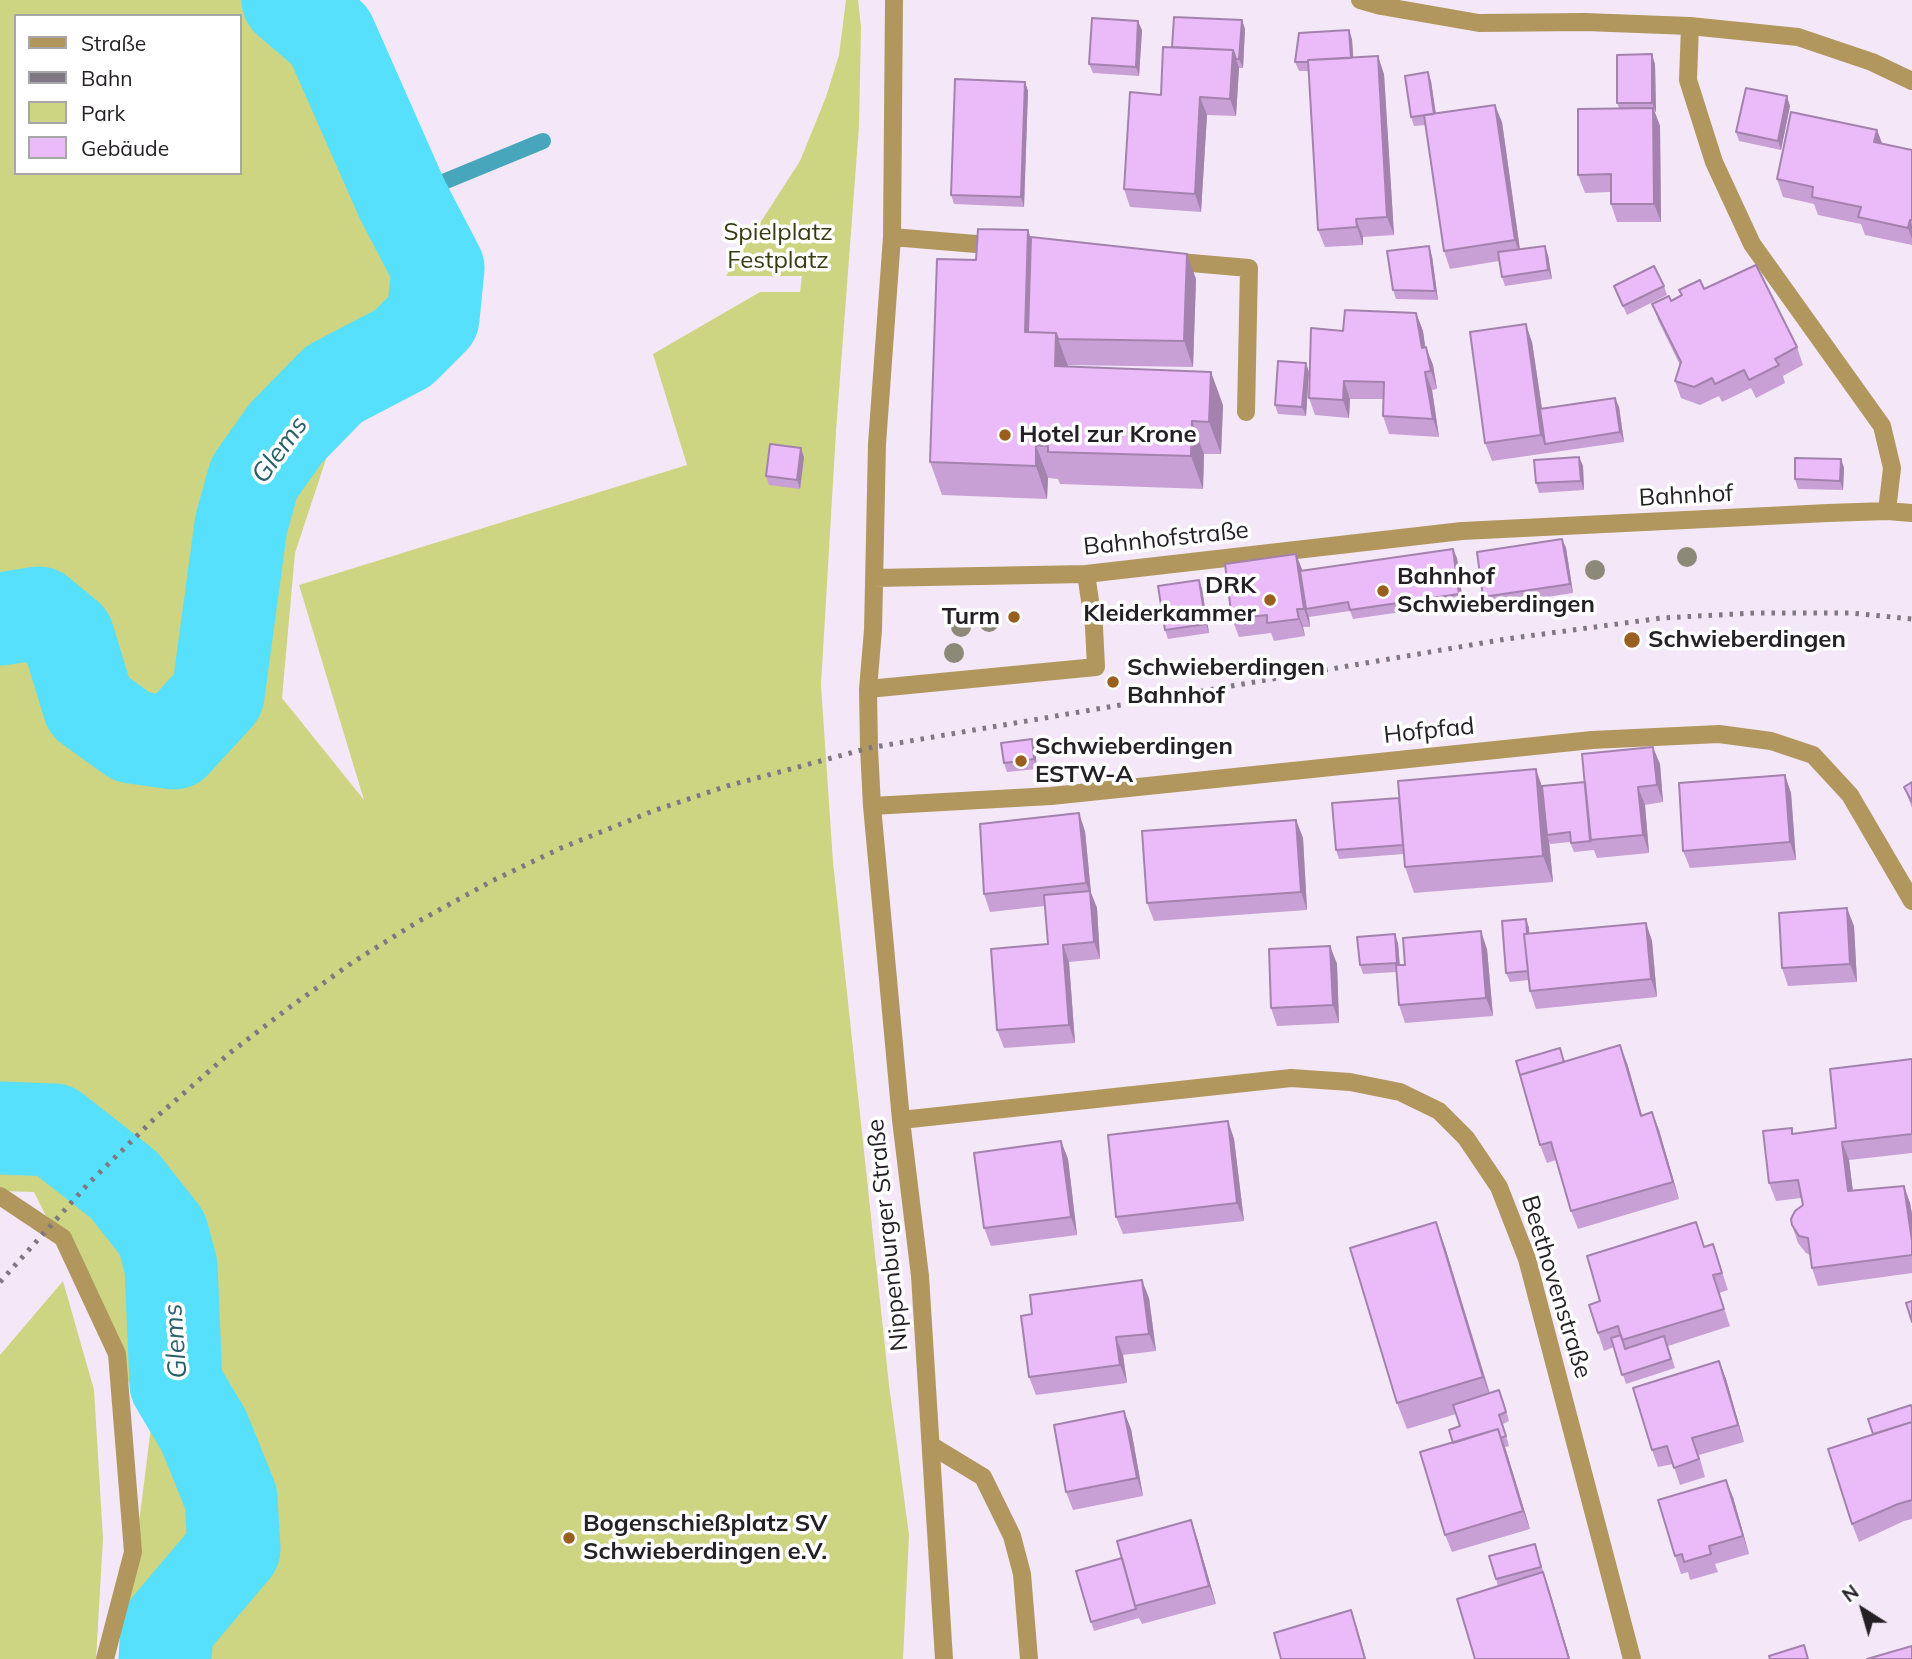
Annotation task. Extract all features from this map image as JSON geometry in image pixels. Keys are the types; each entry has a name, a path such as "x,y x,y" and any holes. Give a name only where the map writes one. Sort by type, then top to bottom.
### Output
{"street":[{"path":"872,806 868,689 877,444 892,237 894,0"},
{"path":"1360,0 1479,23 1585,22 1690,26 1798,37 1872,62 1912,81"},
{"path":"1690,26 1688,80 1714,162 1752,244 1881,426 1892,468 1887,511"},
{"path":"892,237 1016,248"},
{"path":"1153,260 1249,268 1246,412"},
{"name":"Bahnhof","path":"1462,531 1887,511 1912,513"},
{"name":"Bahnhofstraße","path":"874,578 1086,574 1462,531"},
{"path":"868,689 1096,667 1094,627 1086,574"},
{"name":"Hofpfad","path":"872,806 1051,796 1579,741 1719,734 1771,741 1813,755 1850,795 1912,901"},
{"name":"Nippenburger Straße","path":"872,806 901,1120 920,1276 944,1659"},
{"name":"Beethovenstraße","path":"901,1120 1291,1078 1350,1082 1400,1092 1439,1111 1466,1138 1499,1187 1527,1259 1632,1659"},
{"path":"0,1196 63,1238 117,1354 133,1552 105,1659"},
{"path":"932,1446 984,1477 1012,1536 1022,1574 1029,1659"}],"green space":[{"name":"Spielplatz Festplatz","path":"0,0 327,0 394,73 481,267 458,351 332,441 295,553 282,698 364,800 299,585 687,465 653,354 760,292 800,292 802,276 726,276 800,161 826,97 839,55 846,0 858,0 861,27 859,126 836,431 821,685 833,862 889,1385 909,1535 903,1659 122,1659 151,1427 34,1192 0,1191"},
{"path":"63,1281 94,1390 103,1538 96,1659 0,1659 0,1355"}],"building":[{"path":"1174,17 1242,20 1239,59 1236,59 1233,50 1172,47"},
{"path":"1092,18 1138,21 1136,67 1089,64"},
{"path":"1349,30 1351,58 1295,62 1299,33"},
{"path":"1163,47 1233,50 1230,99 1200,97 1195,194 1124,189 1130,92 1161,95"},
{"path":"1652,54 1652,103 1617,103 1617,55"},
{"path":"1378,56 1387,217 1356,219 1357,227 1318,230 1308,60"},
{"path":"1428,72 1434,114 1411,117 1405,76"},
{"path":"955,79 1025,82 1021,197 951,195"},
{"path":"1746,88 1787,96 1778,141 1736,132"},
{"path":"1495,105 1515,240 1444,251 1424,115"},
{"path":"1653,108 1654,204 1611,204 1611,174 1578,175 1578,109"},
{"path":"1791,112 1877,130 1874,142 1912,150 1912,220 1908,228 1858,217 1861,207 1812,197 1813,187 1777,179"},
{"path":"978,229 1028,230 1025,332 1056,333 1055,366 1211,372 1209,422 1192,421 1191,456 1048,452 1048,446 1036,445 1036,466 930,462 937,259 976,260"},
{"path":"1031,237 1187,254 1184,341 1058,339 1056,333 1028,332"},
{"path":"1429,246 1435,291 1393,290 1387,251"},
{"path":"1545,246 1548,270 1502,277 1498,252"},
{"path":"1756,265 1797,347 1775,359 1779,365 1749,380 1744,370 1715,384 1712,378 1694,387 1675,381 1681,362 1652,304 1669,296 1671,301 1682,295 1679,290 1700,280 1704,289"},
{"path":"1654,266 1664,286 1623,306 1614,286"},
{"path":"1345,310 1416,313 1422,348 1426,347 1431,371 1425,372 1433,419 1383,416 1384,382 1344,381 1343,400 1309,398 1311,328 1343,331"},
{"path":"1526,324 1541,435 1485,443 1470,332"},
{"path":"1278,361 1306,363 1302,407 1275,405"},
{"path":"1615,398 1620,432 1545,444 1540,409"},
{"path":"770,444 801,448 797,480 766,476"},
{"path":"1579,457 1581,481 1536,483 1534,460"},
{"path":"1795,458 1841,459 1840,481 1795,479"},
{"path":"1562,539 1570,584 1483,597 1477,552"},
{"name":"Bahnhof Schwieberdingen","path":"1453,549 1459,594 1350,610 1348,602 1306,609 1300,571"},
{"name":"DRK Kleiderkammer","path":"1296,554 1304,609 1297,609 1299,619 1267,623 1267,615 1232,619 1225,564"},
{"path":"1199,580 1206,624 1165,630 1158,586"},
{"path":"1032,739 1034,759 1004,763 1001,743"},
{"path":"1653,747 1657,785 1638,787 1643,835 1590,840 1582,754"},
{"path":"1536,769 1543,856 1405,867 1398,781"},
{"path":"1785,775 1790,842 1683,851 1679,783"},
{"path":"1585,782 1591,841 1571,843 1570,832 1547,835 1542,786"},
{"path":"1912,782 1912,802 1904,787"},
{"path":"1399,798 1403,845 1336,850 1332,803"},
{"path":"1079,813 1086,883 984,894 980,824"},
{"path":"1296,820 1301,892 1147,903 1142,831"},
{"path":"1090,891 1094,942 1063,945 1069,1025 997,1030 991,949 1048,944 1044,895"},
{"path":"1847,908 1850,964 1782,968 1779,913"},
{"path":"1526,919 1527,934 1524,934 1528,971 1506,973 1502,921"},
{"path":"1646,923 1651,979 1530,991 1524,934"},
{"path":"1481,931 1486,998 1399,1005 1396,965 1405,965 1403,938"},
{"path":"1395,934 1397,963 1360,965 1357,937"},
{"path":"1330,946 1333,1005 1271,1008 1269,949"},
{"path":"1620,1045 1641,1116 1652,1112 1673,1182 1571,1211 1551,1142 1540,1145 1520,1075"},
{"path":"1560,1048 1564,1062 1520,1075 1516,1061"},
{"path":"1912,1059 1912,1134 1842,1142 1848,1191 1904,1186 1912,1255 1812,1268 1808,1238 1799,1236 1791,1219 1795,1211 1803,1205 1798,1180 1769,1183 1763,1131 1792,1128 1792,1134 1836,1128 1830,1069"},
{"path":"1228,1121 1237,1203 1116,1217 1108,1135"},
{"path":"1061,1141 1071,1217 984,1228 974,1153"},
{"path":"1436,1222 1483,1377 1397,1403 1350,1248"},
{"path":"1696,1222 1704,1247 1713,1244 1722,1273 1713,1275 1724,1309 1622,1340 1618,1326 1598,1333 1589,1305 1600,1301 1587,1256"},
{"path":"1142,1280 1149,1334 1116,1337 1120,1365 1029,1377 1021,1316 1032,1314 1030,1295"},
{"path":"1912,1301 1912,1322 1906,1303"},
{"path":"1621,1335 1625,1349 1664,1336 1671,1359 1622,1375 1611,1338"},
{"path":"1719,1361 1738,1425 1692,1438 1699,1459 1674,1468 1667,1446 1652,1450 1633,1388"},
{"path":"1499,1390 1506,1412 1499,1415 1506,1436 1501,1438 1498,1429 1453,1443 1449,1430 1460,1426 1453,1405"},
{"path":"1911,1405 1912,1422 1873,1434 1868,1419"},
{"path":"1124,1411 1137,1478 1066,1492 1054,1425"},
{"path":"1912,1422 1912,1500 1852,1524 1828,1449"},
{"path":"1498,1429 1523,1511 1445,1535 1420,1452"},
{"path":"1726,1480 1743,1536 1709,1546 1711,1554 1684,1562 1682,1554 1675,1556 1658,1500"},
{"path":"1191,1520 1209,1586 1135,1606 1117,1541"},
{"path":"1535,1544 1541,1567 1496,1579 1489,1556"},
{"path":"1122,1558 1136,1609 1091,1622 1076,1571"},
{"path":"1543,1572 1569,1659 1475,1659 1457,1599"},
{"path":"1351,1610 1365,1659 1281,1659 1274,1633"},
{"path":"1804,1645 1808,1659 1770,1659 1769,1656"},
{"path":"1912,1646 1912,1659 1867,1659"}],"waterway":[{"name":"Glems","path":"0,619 39,613 68,637 89,706 132,737 174,743 218,695 241,525 254,478 286,433 334,384 403,348 433,318 438,268 402,199 330,36 288,0"},
{"path":"402,199 543,141"},
{"name":"Glems","path":"0,1128 54,1130 124,1185 162,1233 171,1266 176,1384 204,1431 231,1498 234,1549 167,1628 165,1659"}],"railway":[{"path":"0,1282 88,1184 153,1120 231,1052 290,1007 353,962 419,921 492,881 561,848 653,811 727,786 869,748 1506,639 1662,618 1754,613 1851,613 1912,619"}],"place":[{"name":"Hotel zur Krone","path":"1005,435"},
{"name":"Bahnhof Schwieberdingen","path":"1383,591"},
{"name":"DRK Kleiderkammer","path":"1270,600"},
{"name":"Turm","path":"1014,617"},
{"name":"Schwieberdingen","path":"1632,640"},
{"name":"Schwieberdingen Bahnhof","path":"1113,682"},
{"name":"Schwieberdingen ESTW-A","path":"1021,761"},
{"name":"Bogenschießplatz SV Schwieberdingen e.V.","path":"569,1538"}]}
